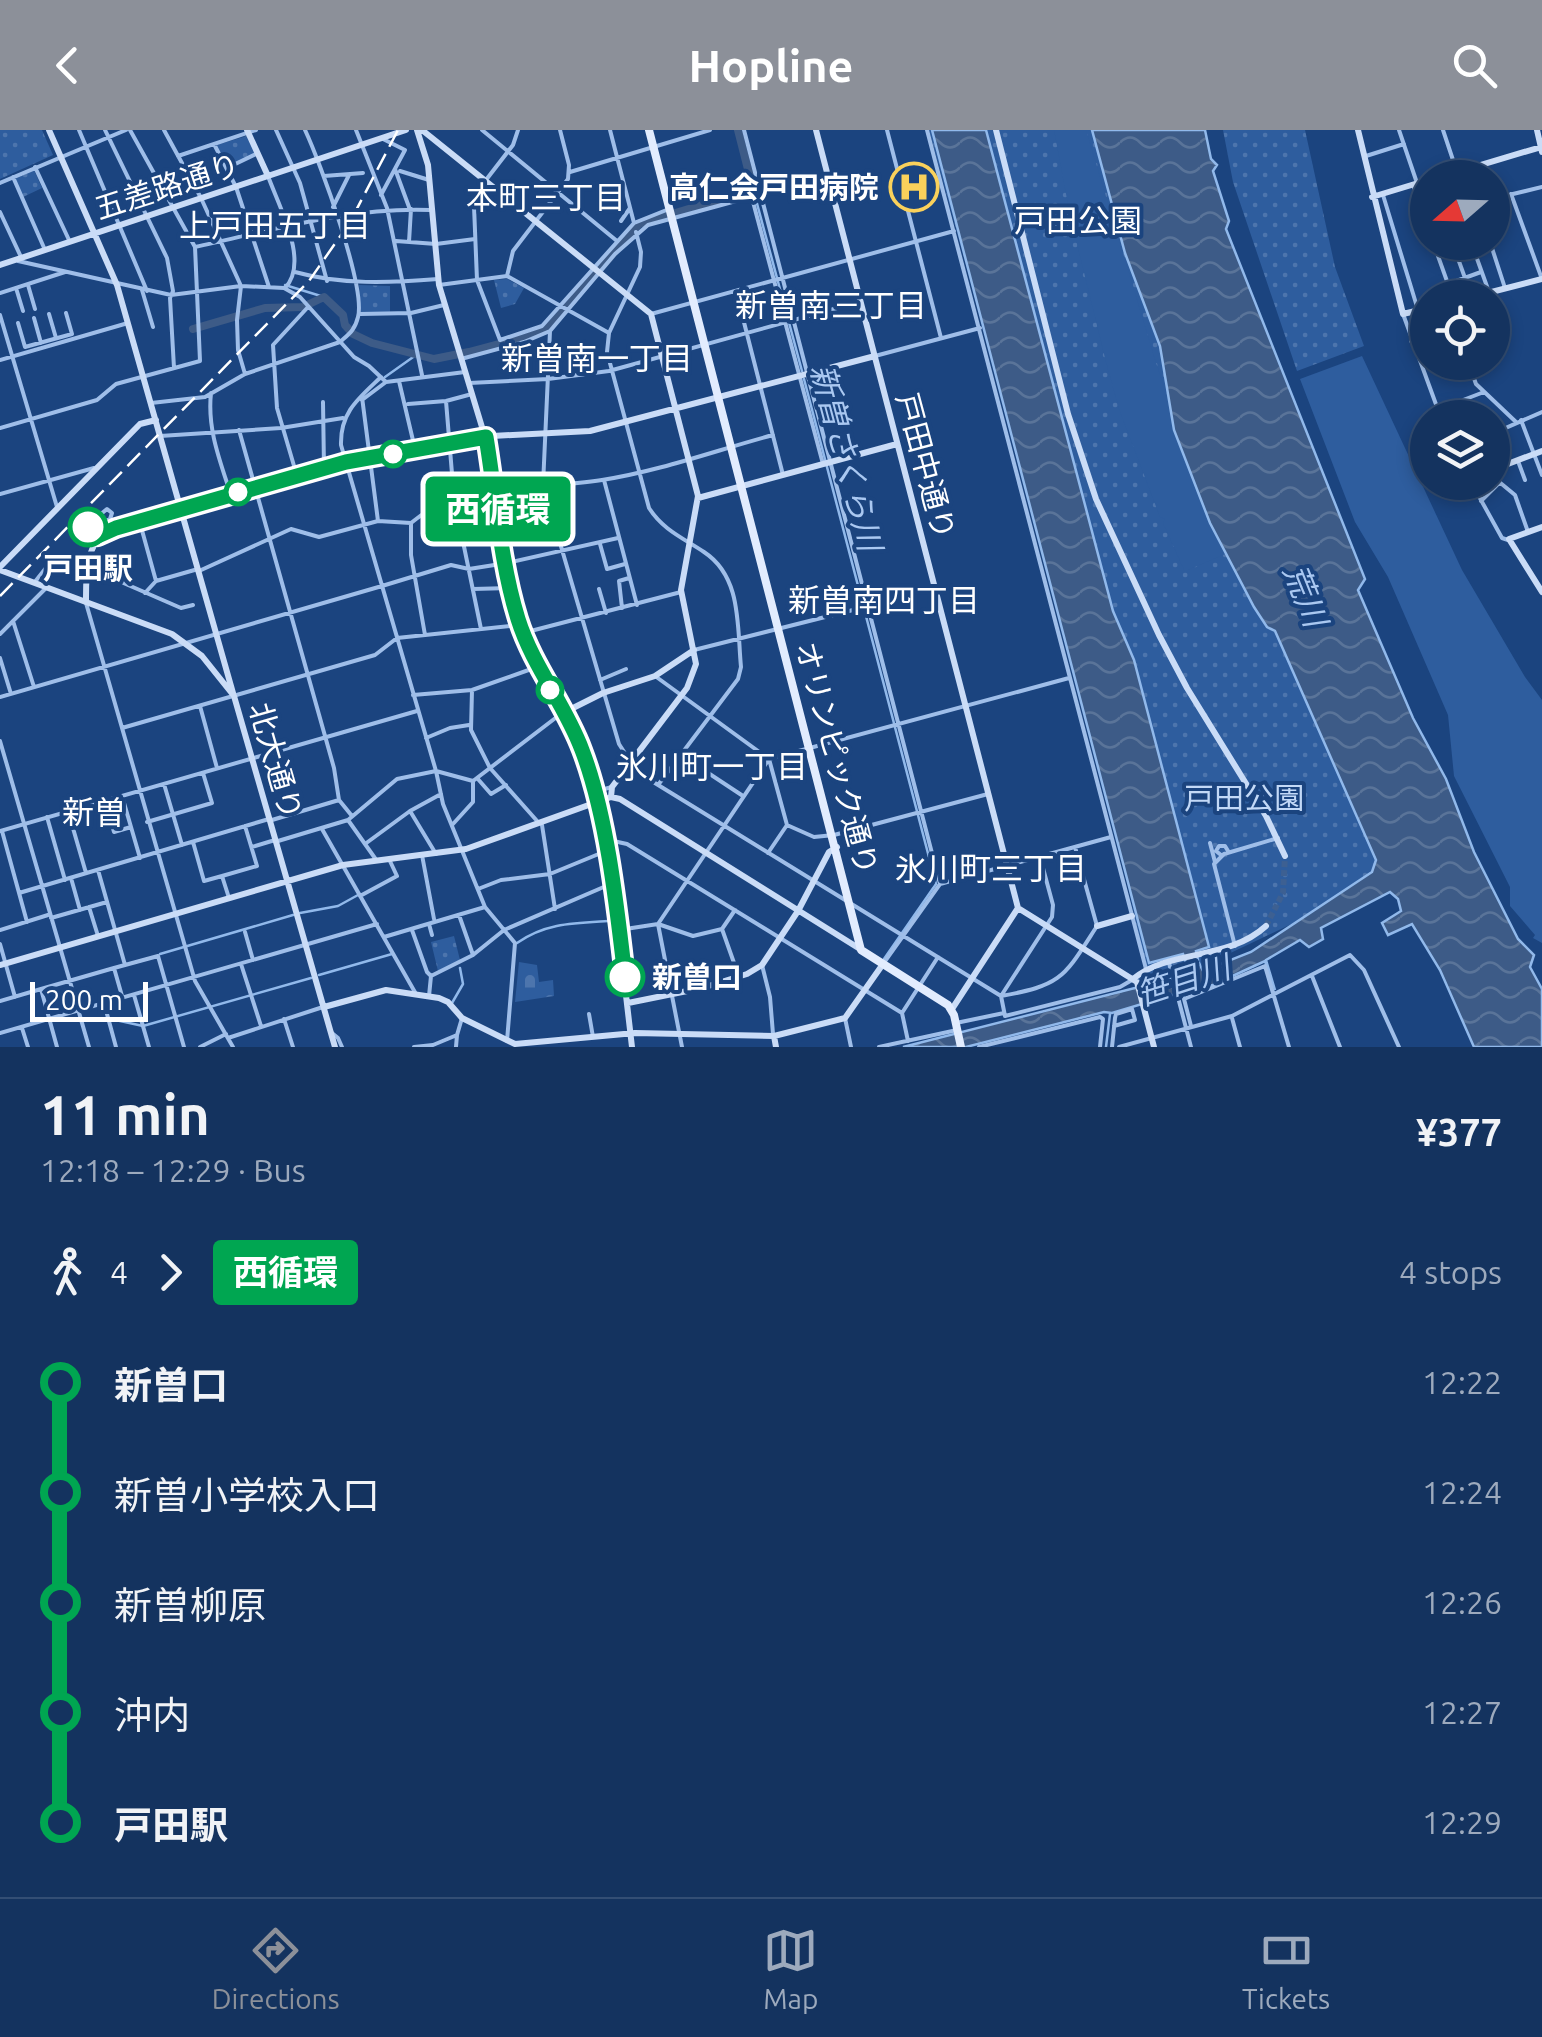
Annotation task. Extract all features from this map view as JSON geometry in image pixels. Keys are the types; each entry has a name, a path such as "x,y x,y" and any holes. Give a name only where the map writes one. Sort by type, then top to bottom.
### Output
{"main road":[{"name":"オリンピック通り","path":"649,130 861,950"},
{"path":"861,950 952,1009 961,1047"}],"street":[{"path":"50,130 117,285 234,696"},
{"path":"79,130 144,291 153,328"},
{"path":"105,130 167,258 174,368"},
{"path":"0,182 128,130 195,247 200,331 200,361 116,384 98,400 0,428"},
{"path":"164,130 201,198 241,286 238,350 245,374"},
{"path":"276,130 294,167 327,281"},
{"path":"151,403 205,397 245,374 340,342 352,333 360,314 358,283 324,176 304,130"},
{"path":"356,130 387,208 423,378"},
{"name":"五差路通り","path":"0,265 406,130"},
{"path":"419,130 429,180 438,282 486,437 511,588 537,667 584,754 594,796 613,883 632,1047"},
{"path":"3,965 343,865 463,850 540,822 612,787 682,696 694,674 694,650 681,592 698,498 651,314 419,130"},
{"path":"482,130 617,241"},
{"path":"518,130 474,206 478,280 500,340 532,332 636,232 671,214"},
{"path":"507,276 512,251 570,172 560,130"},
{"path":"610,130 634,223"},
{"path":"570,172 710,130"},
{"path":"744,130 756,197 940,884"},
{"name":"戸田中通り","path":"816,130 1018,908"},
{"path":"887,130 941,338"},
{"path":"928,130 1146,970"},
{"path":"996,130 1068,414 1096,499 1168,653 1278,838 1284,856"},
{"path":"1358,130 1410,337"},
{"path":"1400,130 1410,166"},
{"path":"1443,130 1457,160"},
{"path":"1508,160 1542,150 1537,130"},
{"path":"178,156 250,131 296,258 286,287"},
{"path":"381,195 405,150 382,135"},
{"path":"214,144 236,187 269,287"},
{"path":"1364,157 1404,144"},
{"path":"227,168 258,154"},
{"path":"35,167 70,242"},
{"path":"396,170 429,180"},
{"path":"396,170 410,209 409,242"},
{"path":"324,176 363,173"},
{"path":"332,206 350,174"},
{"path":"460,355 524,342 550,331 634,223 756,197 828,176"},
{"path":"13,177 46,250"},
{"path":"1372,197 1410,186"},
{"path":"1510,287 1542,279 1512,194 1542,187"},
{"path":"1382,194 1410,284"},
{"path":"195,247 336,216 387,208 430,210"},
{"path":"620,221 630,208"},
{"path":"0,212 18,259 171,295 241,286 286,287 354,357 383,380 465,372"},
{"path":"651,314 954,230"},
{"path":"636,232 641,259 609,333 606,352 610,371 649,508 656,519 708,555 730,582 741,667 738,679 658,785"},
{"path":"393,241 433,244 476,239"},
{"path":"1458,260 1465,278"},
{"path":"1478,260 1485,280"},
{"path":"0,293 66,272"},
{"path":"294,272 327,281 358,283 507,276 609,333"},
{"path":"1459,280 1482,272"},
{"path":"28,285 35,309"},
{"path":"16,288 23,311"},
{"path":"736,291 783,475"},
{"path":"469,382 548,380 610,371 860,302"},
{"path":"297,476 282,428 274,345 307,305"},
{"path":"360,314 411,313 444,305"},
{"path":"1403,314 1410,312"},
{"path":"66,313 73,336"},
{"path":"49,314 56,338"},
{"path":"0,315 58,508"},
{"path":"34,318 42,342"},
{"path":"18,322 25,348 73,336"},
{"path":"0,360 128,323"},
{"path":"233,1047 194,978 86,602 91,550 98,536 107,530 346,462 486,437 590,431 980,328"},
{"path":"550,331 543,485 618,744 629,764 1001,996 1042,988 1063,977 1097,926 1132,916"},
{"path":"383,380 344,418 341,444 441,794 485,907 515,943 512,1044"},
{"path":"400,380 416,450"},
{"path":"1475,380 1518,421 1538,452 1542,476"},
{"path":"1464,400 1484,392"},
{"path":"211,393 211,432 231,494"},
{"path":"406,404 446,401 472,394"},
{"path":"362,398 378,521"},
{"path":"446,401 454,498 480,629"},
{"path":"323,402 324,468"},
{"path":"1510,425 1542,412"},
{"path":"160,436 282,428 344,418"},
{"path":"0,568 140,424 156,420"},
{"path":"239,430 339,800 377,861"},
{"path":"146,594 156,581 199,570 291,529 318,538 378,521 411,523 428,508 494,487 604,480 773,436"},
{"path":"698,498 897,444"},
{"path":"1510,464 1538,452"},
{"path":"1518,460 1525,480"},
{"path":"0,494 99,466"},
{"path":"604,480 637,605"},
{"path":"1510,492 1528,532"},
{"path":"1481,500 1502,538 1542,526"},
{"path":"107,509 112,513 110,519 93,526 98,536 89,530 89,524 107,509"},
{"path":"140,522 156,581"},
{"path":"411,523 413,574 425,634"},
{"path":"0,697 413,574 451,566 507,564 618,538"},
{"path":"1509,539 1542,592"},
{"path":"600,542 607,569 626,564"},
{"path":"34,583 53,559"},
{"name":"北大通り","path":"0,568 158,627 185,642 234,696 336,1042"},
{"path":"89,568 181,608 193,606"},
{"path":"622,608 618,581 629,578"},
{"path":"0,634 46,587"},
{"path":"473,590 511,588"},
{"path":"599,589 606,612"},
{"path":"122,728 375,655 397,638 480,629 522,629 582,619 681,592"},
{"path":"452,825 473,802 475,779 563,713 604,693 655,676 694,650 863,607"},
{"path":"13,621 34,687"},
{"path":"0,658 11,694"},
{"path":"413,695 472,690 537,667"},
{"path":"600,680 626,669"},
{"path":"655,676 769,759 787,825 768,853"},
{"path":"682,1047 658,924 769,759 1070,678"},
{"path":"472,690 471,725 490,768 540,822 556,909"},
{"path":"200,706 217,768"},
{"path":"27,922 1,831 418,711"},
{"path":"426,738 471,725"},
{"path":"0,741 89,1047"},
{"path":"681,755 744,796"},
{"path":"252,847 350,818 397,779 436,771 475,779 491,794 506,786"},
{"path":"147,822 212,803 202,773"},
{"path":"164,784 182,845"},
{"path":"611,797 612,787"},
{"path":"365,844 441,794"},
{"path":"787,825 814,837 834,836 988,794"},
{"path":"122,796 140,858"},
{"path":"594,796 611,797 861,950"},
{"path":"19,893 339,800"},
{"path":"105,801 114,832 131,827"},
{"path":"68,811 86,874"},
{"path":"410,812 436,854"},
{"path":"47,818 80,910"},
{"path":"193,842 204,881 257,866 246,826"},
{"path":"322,829 416,994"},
{"path":"200,1047 382,990 448,1002 462,1018 512,1044 576,1043 593,1036 631,1033 774,1036 845,1018 940,884 1112,836"},
{"path":"1215,862 1228,853 1278,838"},
{"path":"604,840 627,844 902,1014 908,1041"},
{"path":"1210,843 1234,946"},
{"path":"1221,856 1216,851 1219,846 1226,847 1228,853"},
{"path":"628,1003 739,977 762,965 830,852 837,847"},
{"path":"1075,847 1097,926"},
{"path":"478,889 501,880 550,874 606,851"},
{"path":"422,855 432,935"},
{"path":"1004,1014 1001,996 1052,918 1053,905 1040,857"},
{"path":"360,896 397,876 389,859"},
{"path":"98,870 125,965"},
{"path":"222,876 230,900"},
{"path":"431,976 473,955 504,930 613,883"},
{"path":"0,930 107,902"},
{"path":"90,907 98,937"},
{"path":"384,937 485,907"},
{"path":"952,1009 1018,908 1136,982 1154,1047"},
{"path":"620,930 658,924 692,936 722,928 735,910"},
{"path":"458,915 473,955"},
{"path":"0,1034 376,924"},
{"path":"879,1047 1136,982 1146,970 1234,946 1266,926"},
{"path":"722,928 739,977"},
{"path":"412,929 431,976 430,996"},
{"path":"245,932 253,960"},
{"path":"0,944 15,997"},
{"path":"0,1001 158,956 184,1047"},
{"path":"1114,1026 1115,1047 1232,1016 1353,956 1364,970 1399,1047"},
{"path":"902,1014 938,957"},
{"path":"241,964 261,1026"},
{"path":"762,965 776,1047"},
{"path":"1172,965 1188,1026"},
{"path":"1191,1047 1184,999 1264,966 1289,1047"},
{"path":"114,968 122,998"},
{"path":"1312,976 1340,1047"},
{"path":"41,990 57,1047"},
{"path":"134,995 149,1047"},
{"path":"104,1003 116,1047"},
{"path":"589,1014 593,1036"},
{"path":"1232,1016 1240,1047"},
{"path":"979,1047 1100,1017 1100,1047"},
{"path":"456,1047 462,1018"},
{"path":"845,1018 851,1047"},
{"path":"284,1019 292,1047"},
{"path":"22,1027 28,1047"},
{"path":"414,1047 433,1045 457,1035"}],"green space":[{"path":"0,130 42,130 53,155 0,179"},
{"name":"戸田公園","path":"929,130 1146,130 1414,866 1140,996 1133,979 1146,969 1100,756"},
{"path":"1054,130 1086,130 1156,363 1185,446 1230,552 1188,570 1184,570 1163,523 1165,519 1160,517 1119,409 1070,215"},
{"path":"1223,130 1305,130 1335,267 1364,346 1297,371 1233,182"},
{"path":"247,136 255,153 227,167 216,145"},
{"path":"34,170 42,188 23,197 15,179"},
{"path":"507,279 524,288 515,304 501,308 494,280"},
{"path":"359,285 390,286 390,312 361,312"},
{"path":"1362,356 1410,459 1410,500 1429,500 1462,570 1542,700 1542,943 1533,938 1535,935 1510,906 1510,887 1454,776 1448,715 1388,577 1355,522 1300,379"},
{"path":"454,936 460,960 438,971 431,942"},
{"path":"519,962 537,965 539,982 553,980 554,996 515,1002"}],"water":[{"path":"932,130 986,130 1113,611 1134,660 1209,947 1196,951 1198,960 1193,964 1199,963 1203,971 1251,952 1372,872 1376,860 1275,631 1267,627 1254,607 1210,523 1174,430 1160,346 1125,253 1092,130 1205,130 1229,221 1226,229 1365,579 1358,590 1413,718 1446,779 1474,852 1518,939 1534,955 1530,967 1542,989 1542,1047 1474,1047 1440,970 1412,924 1388,935 1382,923 1401,911 1398,899 1390,892 1321,928 1323,939 1309,947 1300,940 1266,960 1275,990 1265,961 1184,996 1172,995 966,1047 903,1047 1186,975 1187,966 1191,965 1183,954 1149,963"}],"waterway":[{"path":"193,329 265,308 303,307 324,297 343,315 353,334 434,359 533,335 551,325 639,224 748,191 752,185 738,130"},
{"name":"新曽さくら川","path":"752,185 802,371"},
{"path":"285,285 324,297"},
{"path":"385,377 416,355"},
{"name":"新曽さくら川","path":"804,379 936,884 884,959"},
{"path":"300,913 338,906 358,895"},
{"path":"160,954 293,915"},
{"path":"517,943 549,928 608,921"},
{"path":"319,975 392,954"},
{"path":"452,1003 463,984 460,968"},
{"path":"111,1019 143,1026 311,978"},
{"path":"1106,1047 1110,1014"}],"tunnel":[{"path":"1266,926 1283,893 1285,856"}],"railway":[{"path":"0,596 309,281 350,222 398,130"}],"bus line":[{"name":"西循環","path":"88,527 98,536 107,530 346,462 486,437 517,616 537,667 588,767 613,883 625,977"}],"place":[{"name":"高仁会戸田病院","path":"914,187"},
{"name":"戸田駅","path":"88,527"},
{"name":"新曽口","path":"625,977"}],"district":[{"name":"本町三丁目","path":"546,197"},
{"name":"戸田公園","path":"1078,220"},
{"name":"上戸田五丁目","path":"275,225"},
{"name":"新曽南三丁目","path":"831,305"},
{"name":"新曽南一丁目","path":"597,358"},
{"name":"新曽南四丁目","path":"884,600"},
{"name":"氷川町一丁目","path":"712,766"},
{"name":"新曽","path":"94,812"},
{"name":"氷川町三丁目","path":"991,868"}],"water label":[{"name":"荒川","path":"1306,595"},
{"name":"笹目川","path":"1183,980"}]}
